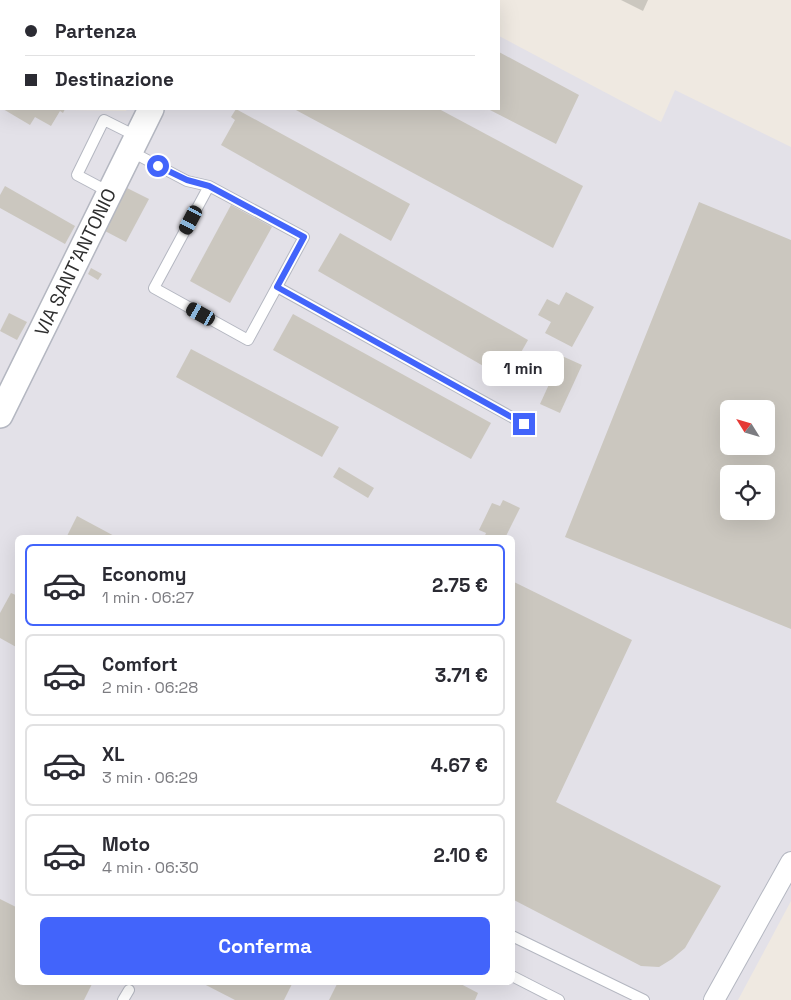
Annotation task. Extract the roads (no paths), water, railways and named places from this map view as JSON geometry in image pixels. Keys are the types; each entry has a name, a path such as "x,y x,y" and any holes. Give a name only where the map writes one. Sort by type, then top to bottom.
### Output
{"street":[{"name":"VIA SANT'ANTONIO","path":"0,415 150,110"},
{"path":"714,1000 791,862"}],"lane":[{"path":"109,192 77,175 104,120 133,144 187,180 209,186 304,237 248,340 154,288 209,186"},
{"path":"277,287 524,424"},
{"path":"515,937 644,1000"},
{"path":"515,978 559,1000"},
{"path":"124,1000 128,990"}]}
